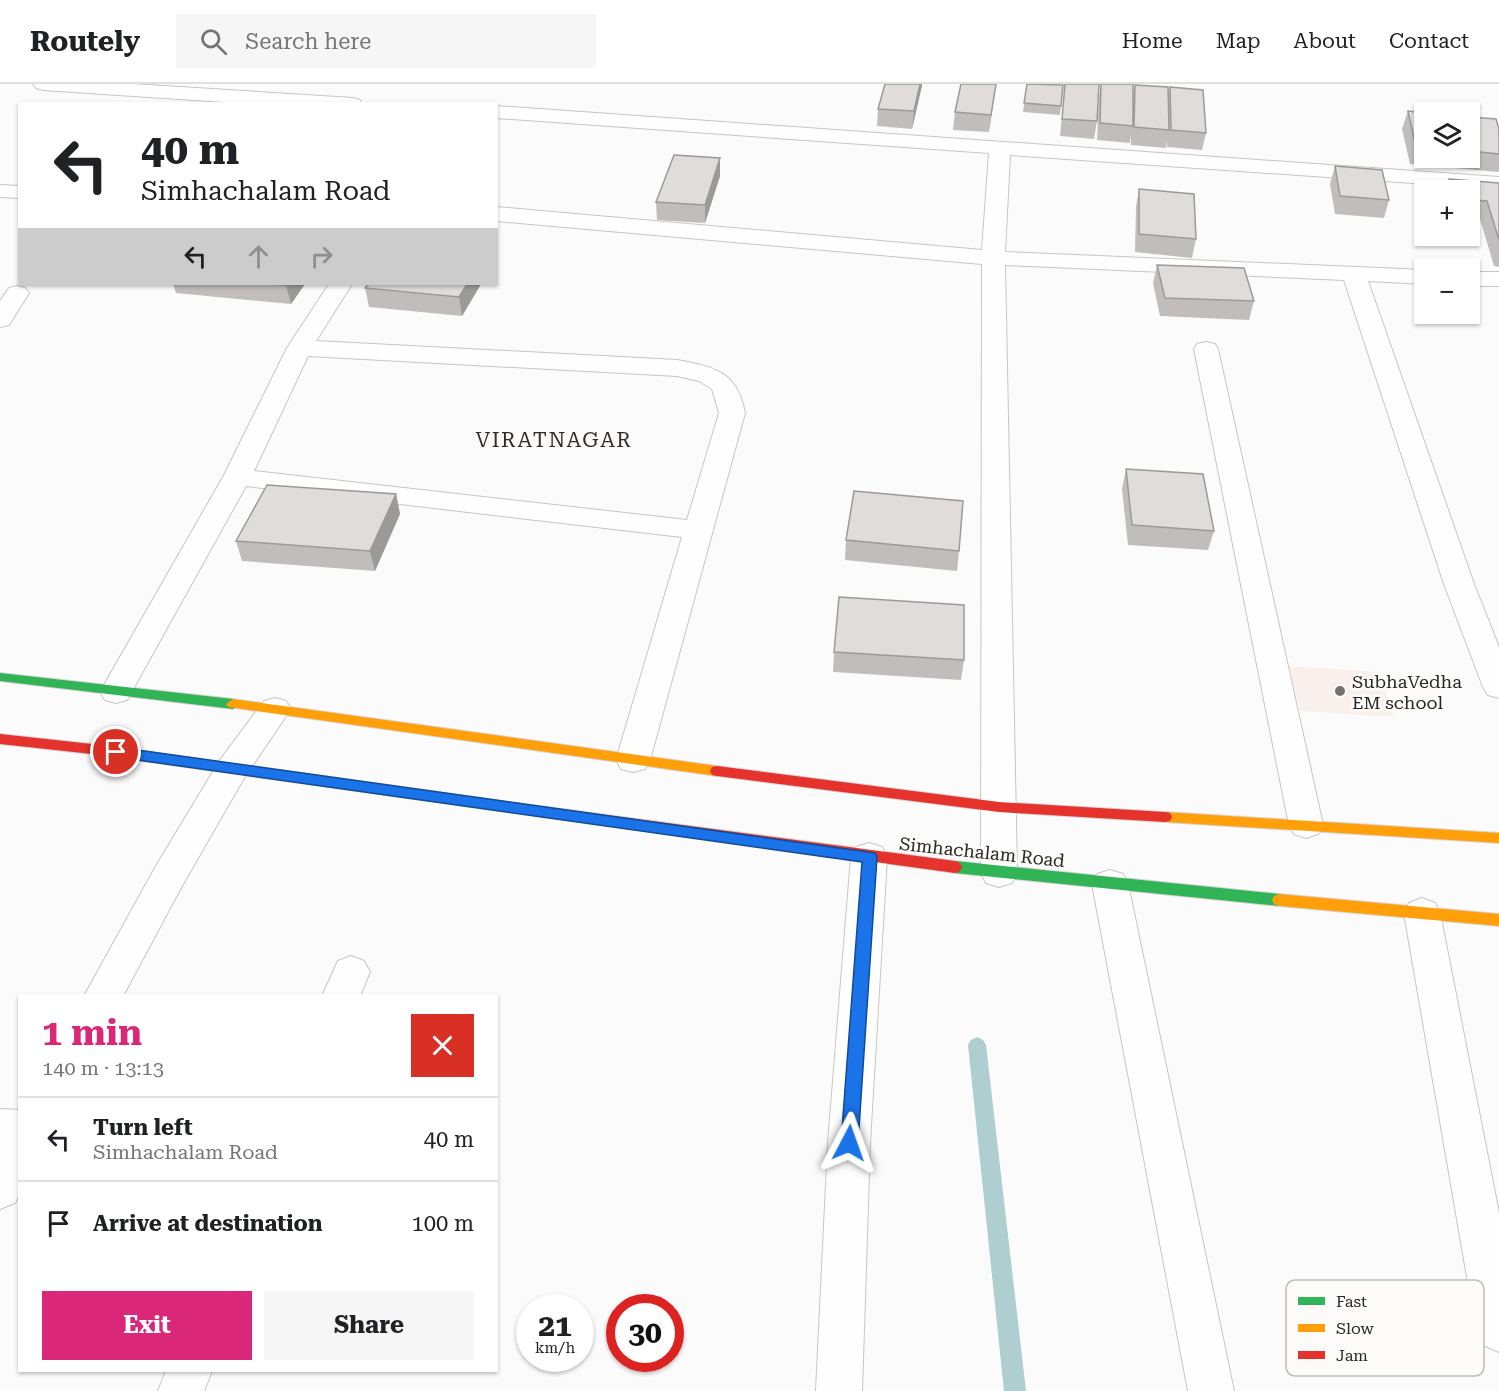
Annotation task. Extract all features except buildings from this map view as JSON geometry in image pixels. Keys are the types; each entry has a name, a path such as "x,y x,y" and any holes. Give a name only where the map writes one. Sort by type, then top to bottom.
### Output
{"main road":[{"path":"0,677 275,709 633,760 999,807 1499,838"},
{"name":"Simhachalam Road","path":"0,739 92,749 999,873 1499,920"}],"street":[{"path":"44,84 322,102"},
{"path":"498,112 821,133 1499,183"},
{"path":"999,873 993,258 1000,148"},
{"path":"0,191 18,192"},
{"path":"498,214 993,258 1414,278"},
{"path":"1354,276 1459,584 1499,687"},
{"path":"1480,279 1499,279"},
{"path":"116,692 237,477 299,348 339,285"},
{"path":"0,320 17,293"},
{"path":"299,348 677,368 705,373 722,382 730,395 732,413 633,760"},
{"path":"1206,349 1306,825"},
{"path":"237,477 698,530"},
{"path":"104,994 169,876 232,769 275,709"},
{"path":"839,1391 849,1143 870,857"},
{"path":"1110,884 1211,1391"},
{"path":"1422,913 1499,1329"},
{"path":"0,1127 18,1129"},
{"path":"0,1189 18,1154"},
{"path":"181,1391 189,1372"}],"shaded area":[{"name":"SubhaVedha EM school","path":"1289,666 1379,672 1393,717 1300,711"}],"waterway":[{"path":"977,1045 1015,1391"}],"traffic: fast":[{"path":"0,677 233,704"},
{"path":"955,867 1279,900"}],"traffic: slow":[{"path":"233,704 717,771"},
{"path":"265,773 516,808"},
{"path":"1165,817 1499,838"},
{"path":"1279,900 1499,920"}],"traffic: jam":[{"path":"0,739 265,773"},
{"path":"717,771 999,807 1165,817"},
{"path":"516,808 955,867"}],"place":[{"name":"SubhaVedha EM school","path":"1340,691"}],"district":[{"name":"VIRATNAGAR","path":"554,440"}],"route":[{"path":"116,752 870,857 849,1143"}]}
